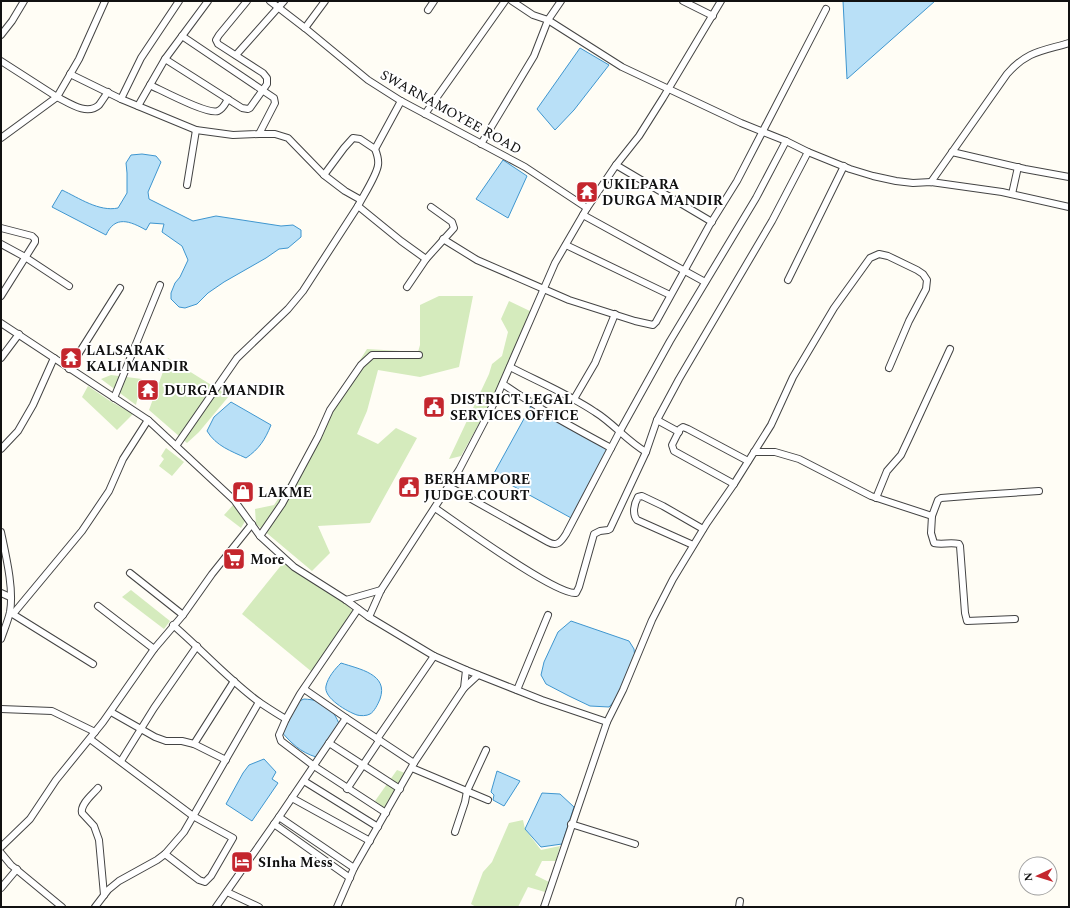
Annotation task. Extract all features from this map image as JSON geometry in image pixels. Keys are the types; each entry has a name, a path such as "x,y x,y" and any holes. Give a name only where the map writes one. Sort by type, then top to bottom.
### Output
{"street":[{"path":"1,35 12,21 24,1"},
{"path":"1,138 57,97 79,59 105,1"},
{"path":"121,99 140,58 179,1"},
{"path":"138,106 165,59 208,1"},
{"path":"165,59 242,108 248,110 253,106 263,90 267,82 266,76 218,44 216,40 247,1"},
{"name":"SWARNAMOYEE ROAD","path":"270,1 368,80 401,101 525,167 587,208"},
{"path":"236,56 284,1"},
{"path":"305,28 325,1"},
{"path":"428,10 434,1"},
{"path":"425,114 505,1"},
{"path":"512,1 533,15 548,20 622,67 808,152 844,166 873,176 913,183 931,182 1012,194 1069,207"},
{"path":"482,144 534,56 548,20 561,1"},
{"path":"683,1 713,16"},
{"path":"369,618 381,590 459,470 503,384 555,263 587,208 669,89 721,1"},
{"path":"443,239 477,260 569,300 653,325 712,222 737,182 826,9"},
{"path":"182,36 274,98 275,103 259,134"},
{"path":"931,182 1007,74 1016,64 1031,54 1069,43"},
{"path":"1,61 57,97 76,107 89,109 99,104 108,92"},
{"path":"70,74 121,99 196,130 232,135 275,134 288,138 324,175 345,191 361,200"},
{"path":"150,85 201,109 212,112 223,108 228,99"},
{"path":"375,149 401,101"},
{"path":"187,185 196,130"},
{"path":"176,446 236,358 288,309 303,291 358,206 378,166 378,158 375,149 360,140 353,138 324,175"},
{"path":"448,486 548,542 557,545 566,534 670,340 756,198 786,141"},
{"path":"435,508 515,563 565,591 576,593 594,534 600,530 610,529 646,452 657,420 678,379 772,221 808,152"},
{"path":"952,152 1069,177"},
{"path":"616,164 712,222"},
{"path":"788,280 844,166"},
{"path":"1012,194 1018,167"},
{"path":"358,206 426,259"},
{"path":"407,286 426,259 454,228 453,224 431,207"},
{"path":"583,215 705,282"},
{"path":"1,228 35,237 35,242 1,296"},
{"path":"1,244 25,257 69,286"},
{"path":"566,245 670,295"},
{"path":"544,907 606,722 623,690 652,620 673,579 703,529 754,452 770,425 793,377 834,308 870,258 879,254 888,256 917,270 923,274 927,280 926,289 909,321 889,368"},
{"path":"114,398 160,286"},
{"path":"70,369 120,288"},
{"path":"574,399 595,363 615,314"},
{"path":"1,323 148,420 234,500 260,536 294,567 346,600 369,618 434,656 517,690 606,722"},
{"path":"1,358 19,334"},
{"path":"876,498 887,471 901,455 910,438 950,349"},
{"path":"260,536 282,504 318,437 330,410 361,365 372,355 419,355"},
{"path":"1,449 18,431 33,405 54,358"},
{"path":"510,367 574,399 604,418 637,447 646,452"},
{"path":"503,384 522,398 561,422 611,448"},
{"path":"1,639 12,613 82,531 109,491 123,459 148,420"},
{"path":"657,420 679,432"},
{"path":"734,484 674,451 672,445 679,432 683,427 688,429 748,461"},
{"path":"754,452 775,452 799,459 876,498 932,516"},
{"path":"1015,619 967,621 960,546 959,544 953,542 939,544 934,542 931,533 932,516 938,500 941,498 979,494 1039,491"},
{"path":"693,545 636,520 634,516 634,509 638,497 642,496 663,506 703,529"},
{"path":"1,847 30,818 56,780 111,712 154,649 183,615 212,574 252,524"},
{"path":"1,532 8,572 12,613"},
{"path":"130,573 183,615"},
{"path":"346,600 381,590"},
{"path":"1,593 10,597"},
{"path":"98,606 154,649"},
{"path":"358,610 304,689 286,719 279,738 314,766 347,789 386,813"},
{"path":"12,613 93,664"},
{"path":"517,690 548,615"},
{"path":"173,625 259,702 286,719"},
{"path":"121,761 154,708 197,646"},
{"path":"347,789 434,656"},
{"path":"464,688 466,670"},
{"path":"338,907 354,868 413,766 464,688 478,675"},
{"path":"194,744 234,681"},
{"path":"304,689 413,766 488,800"},
{"path":"95,907 104,895 119,881 165,854 184,832 259,702"},
{"path":"1,709 40,709 52,711 95,732"},
{"path":"111,712 164,741 182,741 194,744 226,760"},
{"path":"216,907 279,818 346,718"},
{"path":"90,739 193,816 233,838 212,876 207,881 202,881 165,854"},
{"path":"329,743 400,789"},
{"path":"455,832 467,791 486,750"},
{"path":"304,781 378,827"},
{"path":"98,788 81,810 94,826 99,840 104,895"},
{"path":"292,798 370,841"},
{"path":"279,818 354,868"},
{"path":"274,824 350,878"},
{"path":"571,824 635,844"},
{"path":"2,855 62,907"},
{"path":"1,888 17,869"},
{"path":"227,892 259,907"}],"green space":[{"path":"439,296 473,296 459,367 420,377 378,370 367,411 357,434 378,444 396,428 417,438 370,523 318,526 330,553 312,571 256,524 255,509 274,505 300,466 322,420 367,349 418,352 420,345 420,305"},
{"path":"509,301 532,312 491,402 461,456 449,459 489,374 492,364 502,356 508,332 501,319"},
{"path":"168,358 229,396 199,432 187,443 149,410"},
{"path":"111,375 142,379 136,405 101,379"},
{"path":"88,386 133,414 117,430 82,397"},
{"path":"166,448 184,462 172,476 159,466 164,459 161,456"},
{"path":"234,504 248,516 241,528 224,515"},
{"path":"283,563 338,597 354,612 312,672 242,614"},
{"path":"131,590 170,621 164,629 122,597"},
{"path":"397,770 405,773 385,809 375,801"},
{"path":"523,820 525,829 541,850 560,846 556,861 542,861 535,875 549,882 545,892 528,887 518,907 476,907 471,904 483,872 492,862 509,823"}],"water":[{"path":"843,1 935,1 847,79"},
{"path":"580,48 609,65 574,110 555,130 537,109"},
{"path":"142,154 156,156 161,162 148,192 149,199 193,221 216,216 281,226 293,225 301,230 301,237 288,248 279,249 224,282 208,293 197,304 185,308 179,307 171,299 171,293 188,260 182,246 162,232 164,224 150,223 146,230 129,222 118,222 106,235 52,207 62,190 96,206 111,209 118,208 127,193 126,163 131,155"},
{"path":"503,160 527,176 508,218 476,199"},
{"path":"231,402 271,425 261,444 246,458 219,444 207,431 214,417"},
{"path":"531,406 610,447 573,519 493,475"},
{"path":"571,621 629,641 634,649 635,658 620,695 609,707 590,706 546,684 541,675 544,662 558,632"},
{"path":"341,663 364,670 376,678 380,684 382,691 380,699 370,714 362,716 357,715 342,708 328,695 326,686 328,679"},
{"path":"304,699 317,701 327,706 334,714 340,726 316,757 296,746 280,730 297,702"},
{"path":"264,759 276,772 272,779 278,783 252,821 226,804 249,765"},
{"path":"497,771 520,781 504,806 493,800 494,795 491,792"},
{"path":"542,793 560,794 574,807 562,844 541,847 525,829"}],"place":[{"name":"UKILPARA DURGA MANDIR","path":"587,192"},
{"name":"LALSARAK KALI MANDIR","path":"71,358"},
{"name":"DURGA MANDIR","path":"148,390"},
{"name":"DISTRICT LEGAL SERVICES OFFICE","path":"434,407"},
{"name":"BERHAMPORE JUDGE COURT","path":"409,487"},
{"name":"LAKME","path":"243,492"},
{"name":"More","path":"234,559"},
{"name":"SInha Mess","path":"242,862"}]}
